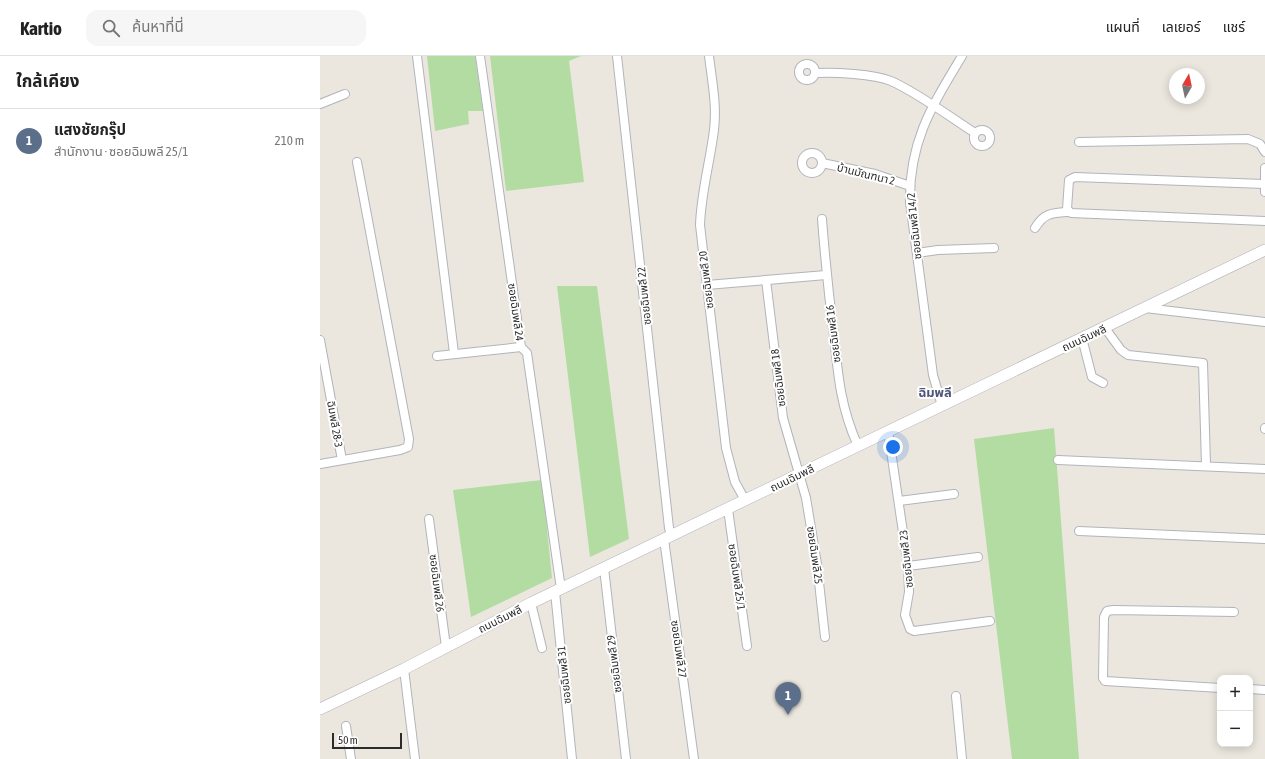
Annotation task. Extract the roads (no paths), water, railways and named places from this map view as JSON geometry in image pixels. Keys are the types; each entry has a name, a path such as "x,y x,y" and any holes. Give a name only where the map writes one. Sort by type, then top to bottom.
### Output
{"street":[{"path":"417,56 454,353"},
{"name":"ซอยฉิมพลี 24","path":"480,56 521,347 527,353 558,590"},
{"name":"ซอยฉิมพลี 22","path":"618,56 669,528 668,538"},
{"name":"ซอยฉิมพลี 20","path":"709,56 715,105 714,129 700,203 700,225 726,448 735,482 745,500"},
{"name":"ซอยฉิมพลี 14/2","path":"942,406 933,374 910,202 910,186 916,146 932,106 962,56"},
{"path":"816,73 832,72 855,74 890,81 975,133"},
{"path":"320,104 345,94"},
{"path":"1079,142 1248,139 1260,144 1265,152"},
{"path":"320,464 400,450 408,447 409,439 357,162"},
{"name":"บ้านมัณฑนา 2","path":"822,163 875,174 910,186"},
{"path":"1068,212 1069,180 1075,176 1265,188 1265,168"},
{"path":"1035,228 1041,218 1050,214 1068,212 1265,221"},
{"name":"ซอยฉิมพลี 16","path":"822,219 826,275 843,406 858,446"},
{"path":"917,253 938,250 994,248"},
{"name":"ถนนฉิมพลี","path":"320,709 404,669 531,603 1265,250"},
{"path":"707,286 826,275"},
{"name":"ซอยฉิมพลี 18","path":"766,280 783,418 800,474"},
{"path":"1145,308 1265,322"},
{"path":"1105,328 1121,350 1128,355 1203,363 1206,465"},
{"path":"1082,338 1092,377 1103,383"},
{"name":"ฉิมพลี 28-3","path":"320,340 342,460"},
{"path":"437,356 521,347"},
{"name":"ซอยฉิมพลี 23","path":"888,431 908,566 909,592 906,615 910,629 914,631 990,621"},
{"path":"1058,460 1206,465 1265,469"},
{"name":"ซอยฉิมพลี 25","path":"800,474 817,564 826,637"},
{"path":"899,501 954,494"},
{"name":"ซอยฉิมพลี 25/1","path":"728,509 747,646"},
{"name":"ซอยฉิมพลี 26","path":"429,519 446,647"},
{"path":"1079,531 1265,539"},
{"name":"ซอยฉิมพลี 27","path":"668,538 694,759"},
{"path":"908,566 978,557"},
{"name":"ซอยฉิมพลี 29","path":"604,568 626,759"},
{"name":"ซอยฉิมพลี 31","path":"558,590 572,759"},
{"path":"531,603 542,648"},
{"path":"1217,688 1105,681 1103,678 1104,617 1107,611 1113,610 1234,612"},
{"path":"404,669 415,759"},
{"path":"1253,689 1265,690"},
{"path":"956,696 962,759"},
{"path":"346,726 351,759"}],"place":[{"name":"แสงชัยกรุ๊ป","path":"788,715"}],"district":[{"name":"ฉิมพลี","path":"935,392"}]}
